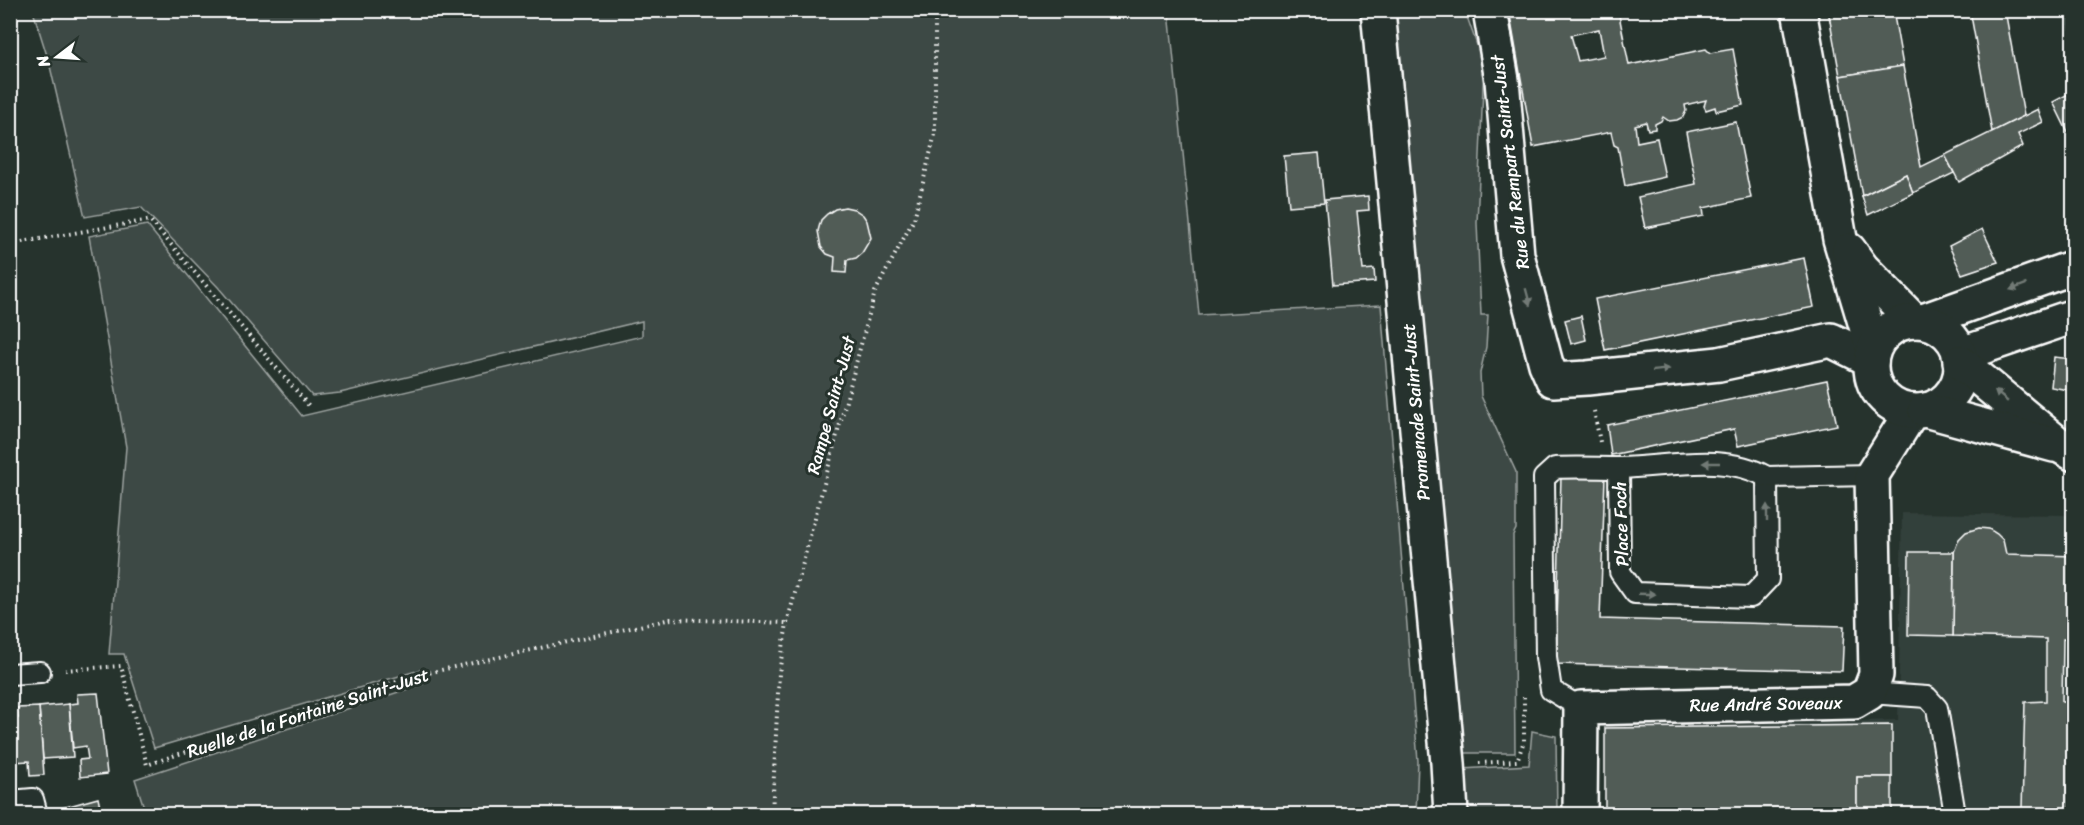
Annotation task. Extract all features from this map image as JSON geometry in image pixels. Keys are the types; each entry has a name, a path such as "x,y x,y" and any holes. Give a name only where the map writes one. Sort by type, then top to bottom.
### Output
{"street":[{"name":"Promenade Saint-Just","path":"1378,10 1451,814"},
{"name":"Rue du Rempart Saint-Just","path":"1490,10 1502,80 1517,255 1546,364 1553,380 1719,364 1831,340 1872,355"},
{"path":"1799,10 1840,239 1872,355 1871,375 1876,388 1885,400 1898,408 1918,411 2068,451"},
{"path":"1840,239 1862,268 1918,321 1935,325 1946,333 1954,343 1960,359 1960,375 1947,398 1937,406 1918,411 1872,475"},
{"path":"1872,355 1880,339 1900,324 1918,321 2073,267"},
{"path":"1960,359 2073,316"},
{"path":"1960,359 2068,451"},
{"name":"Rue André Soveaux","path":"1581,708 1854,702 1869,693 1876,675 1872,475"},
{"path":"1580,814 1581,708"}],"lane":[{"name":"Place Foch","path":"1767,477 1768,579 1751,597 1635,593 1620,572 1612,467 1718,463 1755,470 1767,477 1872,475"},
{"path":"1581,708 1551,690 1546,657 1544,478 1555,468 1612,467"},
{"path":"10,674 40,672"},
{"path":"1869,693 1927,697 1937,708 1955,814"},
{"path":"10,801 33,799 37,814"}],"path":[{"name":"Rampe Saint-Just","path":"772,814 779,673 787,623 875,292 914,219 935,134 935,10"},
{"path":"10,244 150,220 310,407"},
{"path":"1587,378 1612,467"},
{"name":"Ruelle de la Fontaine Saint-Just","path":"40,672 121,666 147,765 346,696 432,672 671,619 787,623"},
{"path":"1448,764 1517,761 1524,741 1524,696"}],"shaded area":[{"path":"33,11 1169,11 1199,315 1381,305 1418,761 1416,814 146,814 135,779 423,684 423,669 154,748 124,654 109,654 126,447 89,236 147,225 302,416 642,336 642,321 340,393 312,396 218,287 141,207 85,217 49,62"},
{"path":"1395,11 1465,11 1484,65 1477,223 1481,315 1488,315 1486,347 1480,373 1481,396 1516,472 1516,529 1513,535 1515,753 1459,753"},
{"path":"2062,11 2073,11 2073,38"},
{"path":"1902,513 2073,515 2073,814 1605,814 1605,728 1898,720"},
{"path":"1532,731 1556,736 1557,814 1465,814 1462,769 1529,765"}],"building":[{"path":"1509,10 1618,10 1629,65 1706,49 1710,53 1733,49 1743,105 1716,111 1715,107 1706,110 1704,106 1706,100 1685,105 1686,111 1683,117 1677,120 1669,121 1663,117 1655,124 1655,129 1648,130 1646,122 1635,125 1637,142 1657,138 1665,177 1625,186 1618,147 1614,145 1611,132 1533,147","holes":["1599,29 1604,56 1578,61 1571,35"]},
{"path":"1828,10 1893,10 1903,66 1840,76"},
{"path":"1970,10 2005,10 2024,116 1992,132"},
{"path":"1903,66 1921,167 1945,155 1954,173 1913,193 1906,174 1862,196 1840,76"},
{"path":"2070,93 2074,100 2074,145 2053,102"},
{"path":"2038,109 2043,122 2018,134 2023,146 1959,182 1945,155"},
{"path":"1736,122 1751,198 1703,208 1704,216 1645,228 1638,197 1696,184 1686,132"},
{"path":"1319,153 1324,203 1289,206 1284,156"},
{"path":"1906,174 1913,193 1868,215 1862,196"},
{"path":"1368,196 1369,210 1357,211 1363,270 1374,269 1375,282 1333,285 1325,200"},
{"path":"845,207 854,209 863,215 867,221 871,238 862,253 856,258 847,260 846,273 834,272 835,257 827,254 821,247 818,231 821,220 827,214"},
{"path":"1982,229 1998,262 1962,274 1949,246"},
{"path":"1804,258 1814,307 1605,350 1595,299"},
{"path":"1581,316 1586,340 1571,344 1565,320"},
{"path":"2074,352 2074,397 2068,397 2068,390 2051,387 2054,357 2072,359"},
{"path":"1827,380 1837,425 1738,446 1734,429 1611,455 1607,425"},
{"path":"1561,476 1605,477 1600,619 1844,626 1842,671 1556,664"},
{"path":"1979,528 1989,529 1997,534 2003,540 2006,554 2074,556 2074,640 2063,639 2062,702 2074,702 2074,814 2009,814 2022,808 2025,702 2046,701 2046,639 1953,636 1954,552 1959,539 1966,532"},
{"path":"1909,552 1954,552 1953,636 1908,635"},
{"path":"98,693 107,774 80,777 79,760 88,759 86,746 73,748 69,704 78,703 77,694"},
{"path":"69,704 73,757 43,759 39,707"},
{"path":"39,707 44,775 30,776 29,761 13,762 10,719 18,718 17,708"},
{"path":"1892,725 1892,777 1857,777 1857,814 1605,814 1605,728"},
{"path":"10,737 14,770 10,771"},
{"path":"1857,777 1892,777 1892,814 1857,814"},
{"path":"98,798 101,812 109,810 110,814 59,814 58,809"}]}
